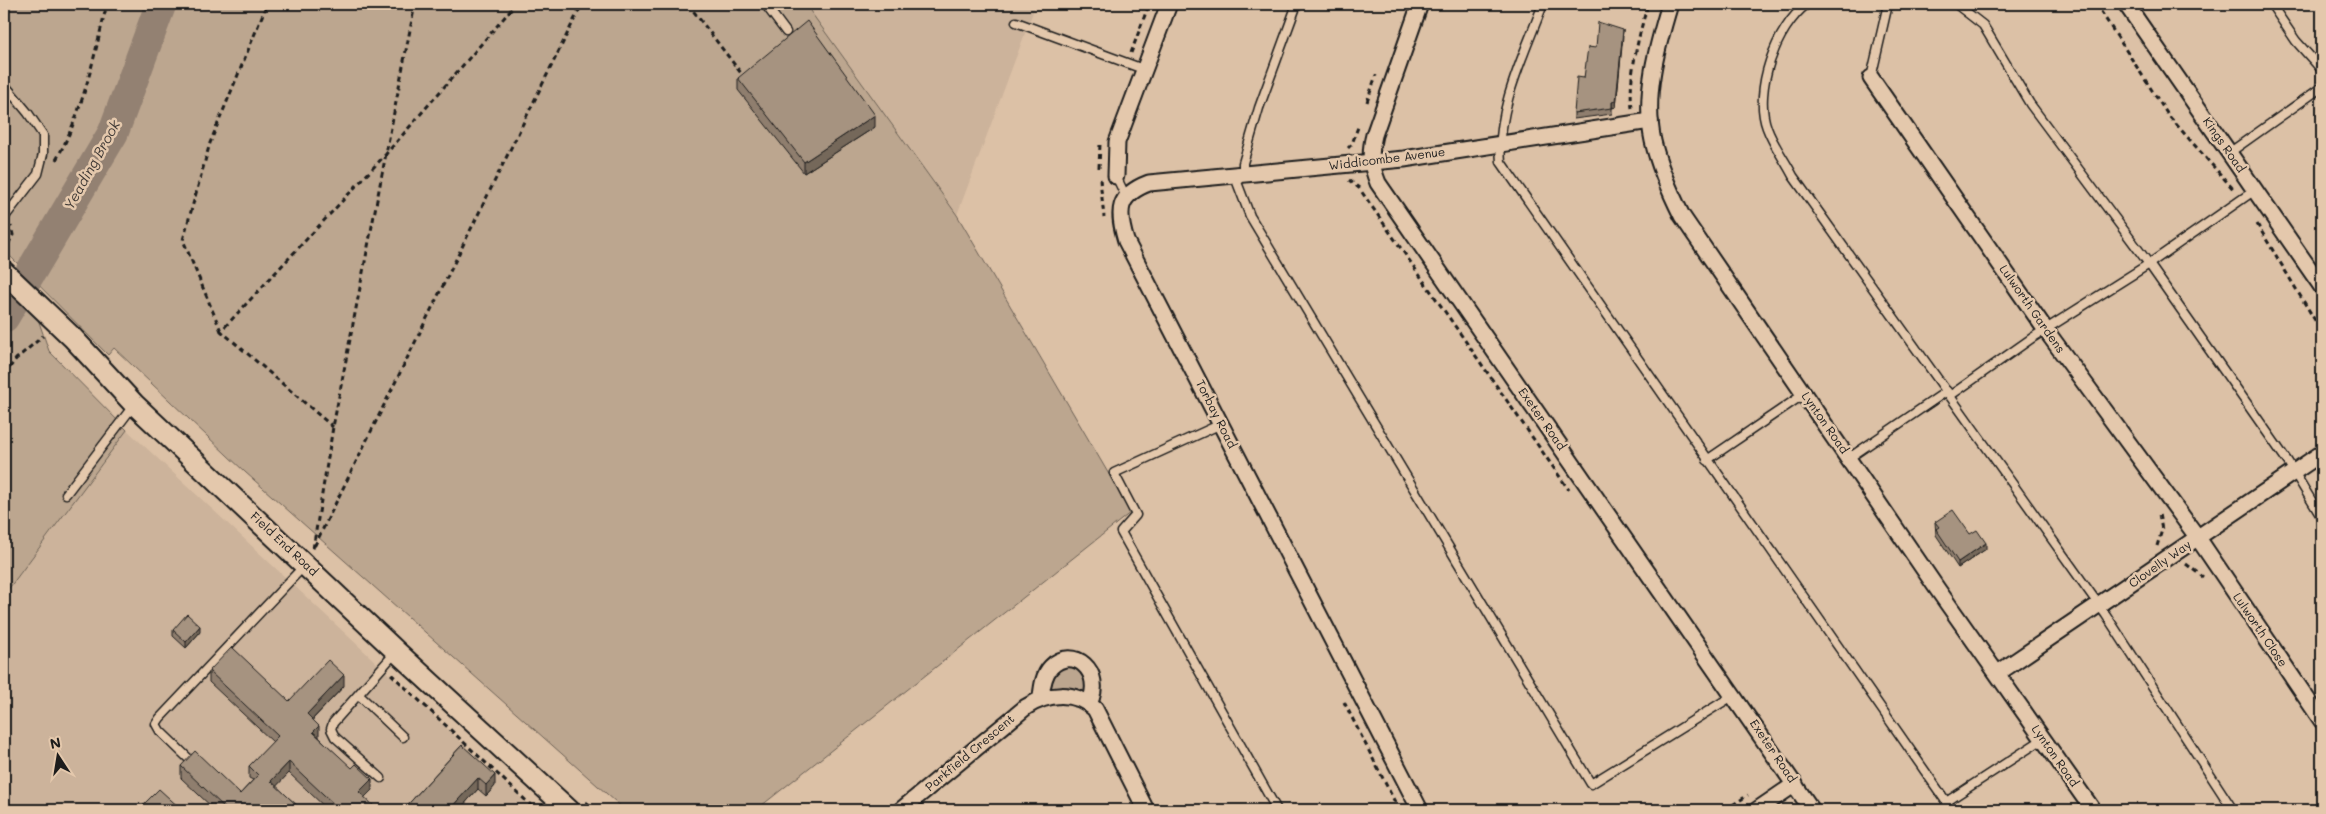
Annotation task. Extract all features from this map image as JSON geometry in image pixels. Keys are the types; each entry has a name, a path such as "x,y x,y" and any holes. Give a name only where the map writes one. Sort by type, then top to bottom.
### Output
{"street":[{"path":"1116,176 1117,142 1169,4"},
{"path":"1370,163 1374,135 1420,4"},
{"name":"Lynton Road","path":"1670,4 1655,62 1650,101 1650,121 1653,140 1664,179 1682,216 1938,590 2093,810"},
{"name":"Kings Road","path":"2126,4 2322,287"},
{"name":"Lulworth Gardens","path":"1871,78 2045,329 2198,538"},
{"name":"Widdicombe Avenue","path":"1126,197 1135,188 1149,183 1370,163 1650,121"},
{"name":"Exeter Road","path":"1370,163 1378,183 1812,810"},
{"name":"Torbay Road","path":"1126,197 1120,207 1121,224 1126,241 1420,810"},
{"name":"Field End Road","path":"9,277 74,338 134,404 306,564 396,652 569,810"},
{"name":"Clovelly Way","path":"1998,673 2322,453"},
{"name":"Lulworth Close","path":"2198,538 2322,721"},
{"path":"1089,704 1094,694 1093,676 1088,668 1079,661 1060,662 1050,667 1045,676 1041,697 1074,696 1095,709 1146,810"},
{"name":"Parkfield Crescent","path":"901,810 1026,707 1041,697"},
{"path":"1757,810 1795,784"}],"lane":[{"path":"765,4 786,32"},
{"path":"1297,4 1259,108 1239,176 1250,216 1591,784 1734,695"},
{"path":"1543,4 1505,110 1499,144 1501,162 1952,810"},
{"path":"1807,4 1798,11 1772,51 1763,88 1767,128 1793,176 2099,605 2233,810"},
{"path":"1871,78 1888,4"},
{"path":"1956,4 1983,25 2030,104 2149,264 2294,472 2322,518"},
{"path":"2271,4 2296,40 2322,70"},
{"path":"1016,22 1143,69"},
{"path":"4,84 43,135 43,154 38,174 7,221"},
{"path":"2229,153 2322,87"},
{"path":"1116,176 1126,197"},
{"path":"1849,458 2045,329 2149,264 2255,190"},
{"path":"1707,460 1804,394"},
{"path":"66,494 134,404"},
{"path":"1221,424 1114,473 1136,515 1121,532 1277,810"},
{"path":"190,760 160,731 156,724 306,564"},
{"path":"381,778 335,737 332,729 333,723 396,652"},
{"path":"359,695 403,737"},
{"path":"1946,802 2043,739"}],"path":[{"path":"54,162 67,139 90,70 107,4"},
{"path":"267,4 210,143 184,240 221,330 333,427"},
{"path":"415,4 333,427 312,549 582,4"},
{"path":"221,330 386,154 516,4"},
{"path":"688,4 749,82"},
{"path":"2096,4 2168,114 2242,200 2322,332"},
{"path":"4,252 13,235 7,221"},
{"path":"4,375 16,359 43,336"},
{"path":"2178,565 2186,563 2203,576 2208,584"},
{"path":"1725,810 1756,790"}],"shaded area":[{"path":"4,4 805,4 957,215 1131,512 756,810 625,810 245,472 114,348 108,355 5,251"},
{"path":"805,4 1036,4 957,215"},
{"path":"4,272 30,296 49,351 127,430 4,595"},
{"path":"127,430 534,810 4,810 4,595"},
{"path":"1062,666 1079,667 1087,675 1088,693 1068,687 1049,688 1055,670"}],"building":[{"path":"807,21 875,115 804,162 738,78"},
{"path":"1598,22 1623,30 1616,101 1612,102 1612,108 1574,113 1577,77 1584,78 1588,47 1596,48"},
{"path":"1953,510 1970,534 1977,530 1986,543 1958,562 1936,529 1939,527 1935,522"},
{"path":"187,614 200,626 186,642 173,630"},
{"path":"232,647 289,701 328,660 344,675 307,714 319,726 313,732 352,768 356,764 372,779 359,792 378,810 340,810 289,762 271,781 302,810 224,810 226,809 181,766 195,751 240,794 258,775 249,766 278,736 209,671"},
{"path":"462,745 495,775 486,785 478,778 449,810 403,810"},
{"path":"159,789 182,810 151,810 144,804"}],"waterway":[{"name":"Yeading Brook","path":"4,317 113,133 161,4"}]}
